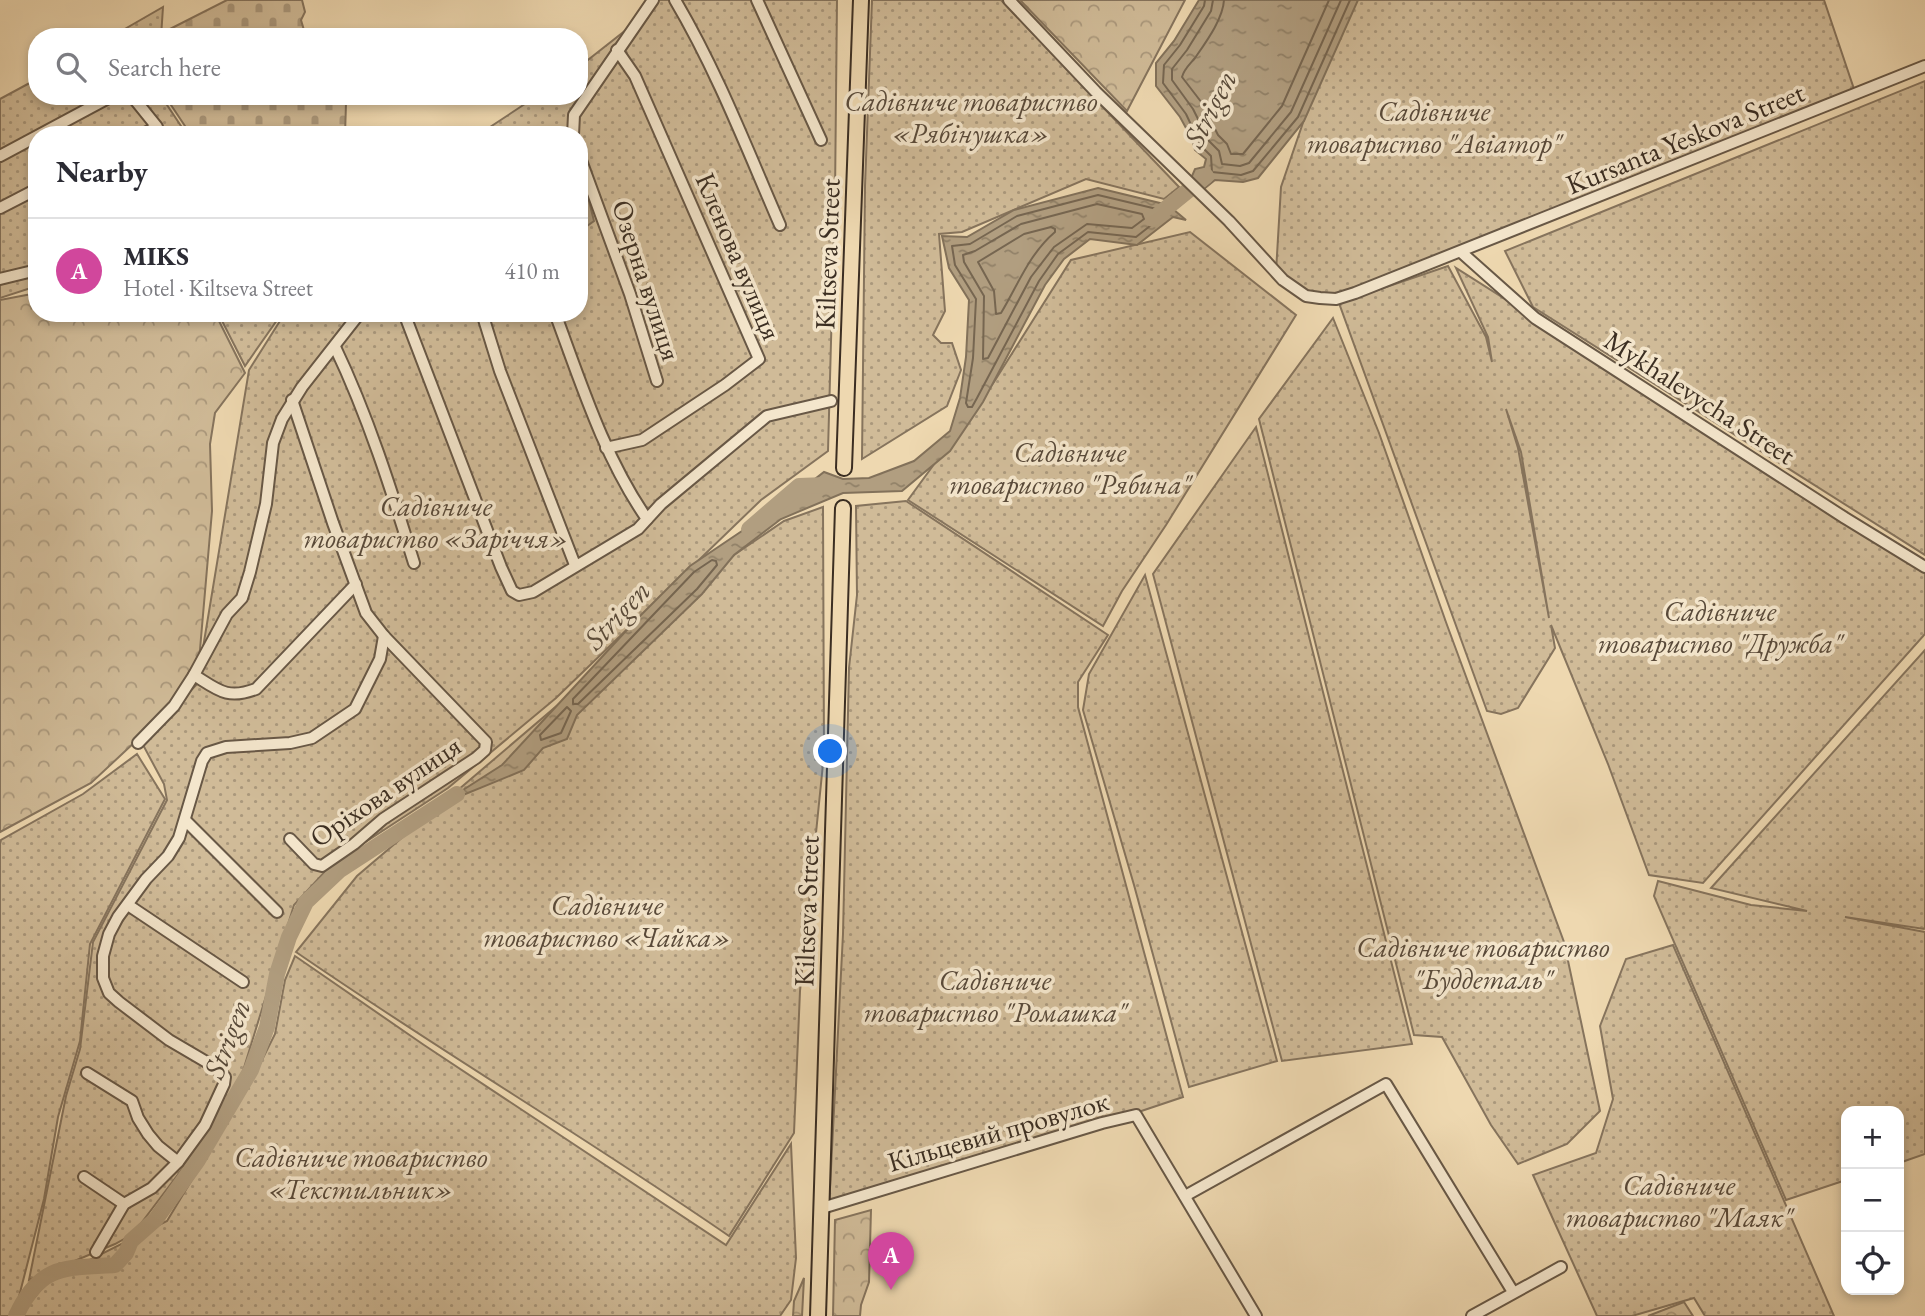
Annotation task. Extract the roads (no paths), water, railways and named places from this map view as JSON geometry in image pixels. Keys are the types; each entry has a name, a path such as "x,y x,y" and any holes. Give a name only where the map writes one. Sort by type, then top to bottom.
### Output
{"main road":[{"name":"Kiltseva Street","path":"844,468 861,0"},
{"name":"Kiltseva Street","path":"818,1316 843,508"}],"street":[{"path":"588,94 653,0"},
{"path":"675,0 693,31 733,116 780,225"},
{"path":"757,0 821,140"},
{"name":"Kursanta Yeskova Street","path":"1009,0 1096,92 1283,280 1306,296 1336,299 1461,252 1925,66"},
{"name":"Кленова вулиця","path":"606,448 642,440 759,359 635,76 617,50"},
{"path":"56,126 95,105"},
{"path":"139,105 156,126"},
{"path":"574,126 575,114 581,105"},
{"path":"0,156 28,141"},
{"name":"Озерна вулиця","path":"588,179 631,294 657,381"},
{"path":"0,208 28,194"},
{"name":"Mykhalevycha Street","path":"1461,252 1535,318 1925,567"},
{"path":"0,279 28,272"},
{"path":"138,743 174,706 228,614 242,598 266,504 273,443 282,419 292,400 353,322"},
{"path":"407,322 501,567 512,591 519,595 554,582 575,565 638,529 767,416 831,401"},
{"path":"485,322 500,370 575,565"},
{"path":"558,322 606,448 626,488 647,519"},
{"path":"335,347 386,473 414,563"},
{"name":"Оріхова вулиця","path":"290,839 314,864 322,866 354,844 383,819 485,750 486,742 384,636 366,613 292,400"},
{"path":"194,675 228,694 237,695 256,689 356,584"},
{"path":"96,1252 124,1204 152,1188 178,1162 205,1125 225,1077 215,1067 169,1040 109,993 103,978 103,956 109,934 146,879 168,856 179,838 202,761 207,753 226,747 290,743 312,738 355,709 380,659 384,636"},
{"path":"185,820 277,912"},
{"path":"128,905 243,982"},
{"path":"87,1073 132,1101 148,1134 178,1162"},
{"path":"1185,1196 1386,1084 1513,1292"},
{"name":"Кільцевий провулок","path":"822,1208 1079,1129 1136,1115 1256,1316"},
{"path":"83,1177 124,1204"},
{"path":"1472,1316 1561,1267"}],"water":[{"path":"1199,0 1358,0 1304,121 1258,178 1243,182 1215,180 1204,189 1192,176 1195,169 1204,167 1206,159 1195,150 1180,117 1156,86 1156,63 1174,41"},
{"path":"1098,188 1168,205 1186,220 1173,217 1137,245 1090,239 1064,259 1045,285 983,402 950,451 902,491 843,493 781,519 734,555 702,594 577,715 567,739 543,748 524,770 441,804 502,765 690,566 788,500 824,472 843,479 869,478 914,461 950,431 960,398 966,357 969,300 949,268 942,236 967,237 1014,210"},
{"path":"588,197 594,221 588,225"}],"waterway":[{"name":"Strigen","path":"1153,219 1206,176"},
{"name":"Strigen","path":"749,529 799,486 826,485"},
{"name":"Strigen","path":"16,1316 34,1287 55,1272 115,1265 126,1253 131,1241 156,1219 198,1160 251,1070 267,1027 277,974 289,937 306,902 340,870 457,794"}],"place":[{"name":"MIKS","path":"891,1290"}],"park label":[{"name":"Садівниче товариство «Рябінушка»","path":"971,117"},
{"name":"Садівниче товариство \"Авіатор\"","path":"1434,127"},
{"name":"Садівниче товариство \"Рябина\"","path":"1070,468"},
{"name":"Садівниче товариство «Заріччя»","path":"436,522"},
{"name":"Садівниче товариство \"Дружба\"","path":"1720,627"},
{"name":"Садівниче товариство «Чайка»","path":"607,921"},
{"name":"Садівниче товариство \"Буддеталь\"","path":"1483,963"},
{"name":"Садівниче товариство \"Ромашка\"","path":"995,996"},
{"name":"Садівниче товариство «Текстильник»","path":"361,1173"},
{"name":"Садівниче товариство \"Маяк\"","path":"1679,1201"}]}
